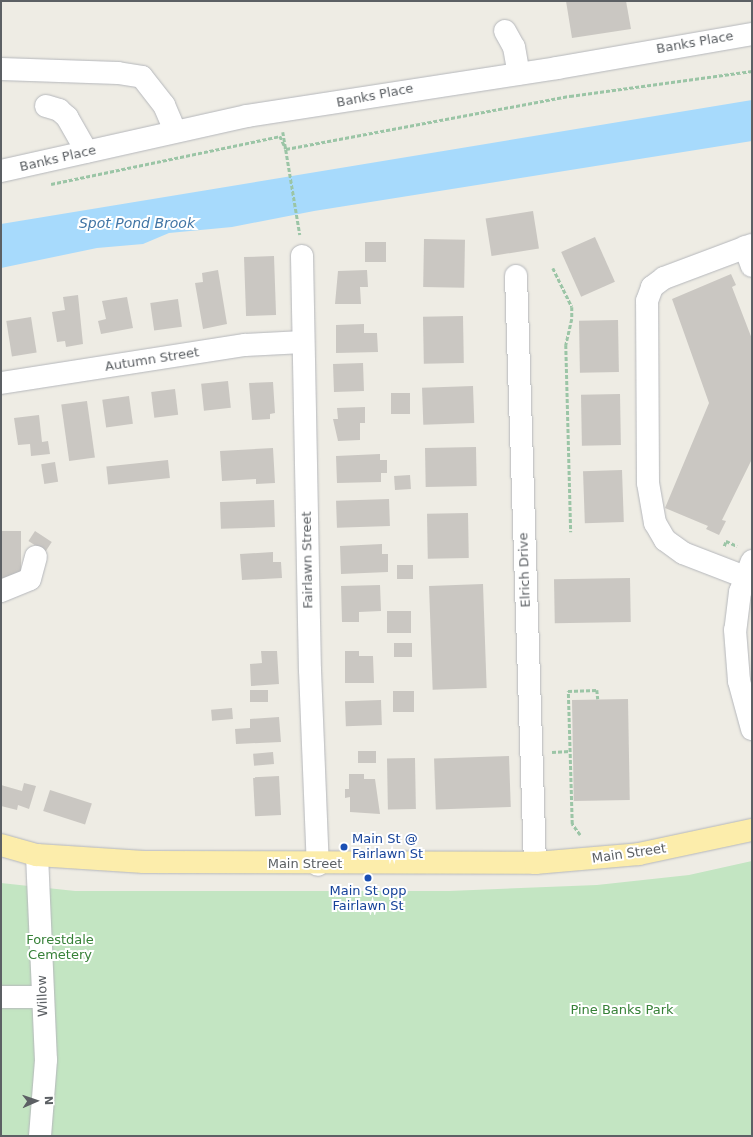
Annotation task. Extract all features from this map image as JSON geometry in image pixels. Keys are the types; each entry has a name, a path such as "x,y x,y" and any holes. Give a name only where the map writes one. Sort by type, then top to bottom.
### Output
{"main road":[{"name":"Main Street","path":"1,845 37,855 144,862 318,865 534,863 639,854 752,830"}],"street":[{"path":"505,31 514,47 519,74"},
{"name":"Banks Place","path":"1,171 175,131 419,87 519,74 752,34"},
{"path":"1,69 118,73 142,77 164,104 175,131"},
{"path":"46,106 59,110 67,117 87,152"},
{"path":"750,253 664,278 652,286 647,301 650,502 655,523 665,540 690,557 748,569 736,614 736,662 752,729"},
{"name":"Fairlawn Street","path":"302,256 310,670 318,865"},
{"name":"Elrich Drive","path":"516,276 534,863"},
{"name":"Autumn Street","path":"1,383 245,345 303,342"},
{"path":"1,591 30,580 36,557"},
{"name":"Willow","path":"37,855 46,1060 40,1136"},
{"path":"1,997 43,997"}],"path":[{"path":"45,185 280,136 286,149 570,96 752,71"},
{"path":"287,157 299,228"},
{"path":"553,268 572,307 572,319 566,345 571,532"},
{"path":"580,835 572,824 568,691 597,690 598,699"}],"green space":[{"name":"Pine Banks Park","path":"752,861 752,1136 1,1136 1,883 75,891 449,891 597,885 689,875"}],"water":[{"name":"Spot Pond Brook","path":"752,100 752,141 314,211 232,227 169,233 143,244 97,248 1,268 1,224"}],"building":[{"path":"566,1 626,1 631,29 572,38"},
{"path":"533,211 539,249 492,256 486,219"},
{"path":"595,237 615,282 581,297 561,252"},
{"path":"424,239 465,240 464,288 423,287"},
{"path":"365,242 386,242 386,262 365,262"},
{"path":"274,256 276,315 246,316 244,257"},
{"path":"218,270 227,324 203,329 195,283 203,282 202,273"},
{"path":"367,270 368,287 360,287 361,304 335,304 338,271"},
{"path":"731,274 736,285 732,287 752,339 752,459 722,520 726,521 719,535 706,529 708,526 665,508 709,403 672,299"},
{"path":"78,295 83,344 66,347 65,341 57,342 52,312 65,310 63,297"},
{"path":"127,297 133,328 101,334 98,321 106,319 102,301"},
{"path":"178,299 182,327 154,331 150,303"},
{"path":"463,316 464,363 424,364 423,317"},
{"path":"31,317 37,353 12,356 6,321"},
{"path":"618,320 619,372 580,373 579,321"},
{"path":"364,324 364,333 377,333 378,352 336,353 336,325"},
{"path":"363,363 364,391 334,392 333,364"},
{"path":"228,381 231,408 204,411 201,384"},
{"path":"273,382 275,413 270,414 270,419 252,420 249,383"},
{"path":"473,386 474,423 423,425 422,388"},
{"path":"175,389 178,415 154,418 151,392"},
{"path":"391,393 410,393 410,414 391,414"},
{"path":"620,394 621,445 582,446 581,395"},
{"path":"129,396 133,424 106,427 102,400"},
{"path":"87,401 95,457 69,461 61,405"},
{"path":"365,407 365,423 360,423 360,440 338,441 333,419 338,419 337,408"},
{"path":"39,415 42,442 48,441 50,454 31,456 30,444 18,445 14,418"},
{"path":"476,447 477,486 426,487 425,448"},
{"path":"273,448 275,483 256,484 256,479 222,481 220,451"},
{"path":"380,454 380,460 387,460 387,473 381,473 381,482 337,483 336,456"},
{"path":"168,460 170,478 108,484 106,466"},
{"path":"55,462 58,482 44,484 41,464"},
{"path":"622,470 624,522 585,523 583,471"},
{"path":"410,475 411,489 395,490 394,476"},
{"path":"389,499 390,526 337,528 336,501"},
{"path":"274,500 275,527 221,529 220,502"},
{"path":"468,513 469,558 428,559 427,514"},
{"path":"1,531 21,531 21,580 1,580"},
{"path":"35,531 52,542 45,552 28,541"},
{"path":"382,544 382,554 388,554 388,572 341,574 340,546"},
{"path":"273,552 273,562 281,562 282,578 242,580 240,554"},
{"path":"397,565 413,565 413,579 397,579"},
{"path":"630,578 631,622 555,623 554,579"},
{"path":"483,584 487,688 433,690 429,586"},
{"path":"380,585 381,611 359,612 359,622 342,622 341,586"},
{"path":"387,611 411,611 411,633 387,633"},
{"path":"394,643 412,643 412,657 394,657"},
{"path":"261,651 277,651 279,684 251,686 250,664 262,663"},
{"path":"345,651 359,651 359,656 373,656 374,683 345,683"},
{"path":"250,690 268,690 268,702 250,702"},
{"path":"393,691 414,691 414,712 393,712"},
{"path":"628,699 630,800 574,801 572,700"},
{"path":"381,700 382,725 346,726 345,701"},
{"path":"232,708 233,719 212,721 211,710"},
{"path":"279,717 281,742 236,744 235,729 250,728 250,719"},
{"path":"358,751 376,751 376,763 358,763"},
{"path":"273,752 274,764 254,766 253,754"},
{"path":"509,756 511,807 436,810 434,759"},
{"path":"387,758 415,758 416,809 388,809"},
{"path":"349,774 364,774 364,779 375,779 380,814 350,812 350,797 345,798 345,789 349,789"},
{"path":"279,776 281,815 255,816 253,777"},
{"path":"24,783 36,786 29,809 18,805 17,810 1,806 1,785 22,791"},
{"path":"50,790 92,804 85,825 43,811"}],"place":[{"name":"Main St @ Fairlawn St","path":"344,847"},
{"name":"Main St opp Fairlawn St","path":"368,878"}],"park label":[{"name":"Forestdale Cemetery","path":"60,948"}]}
